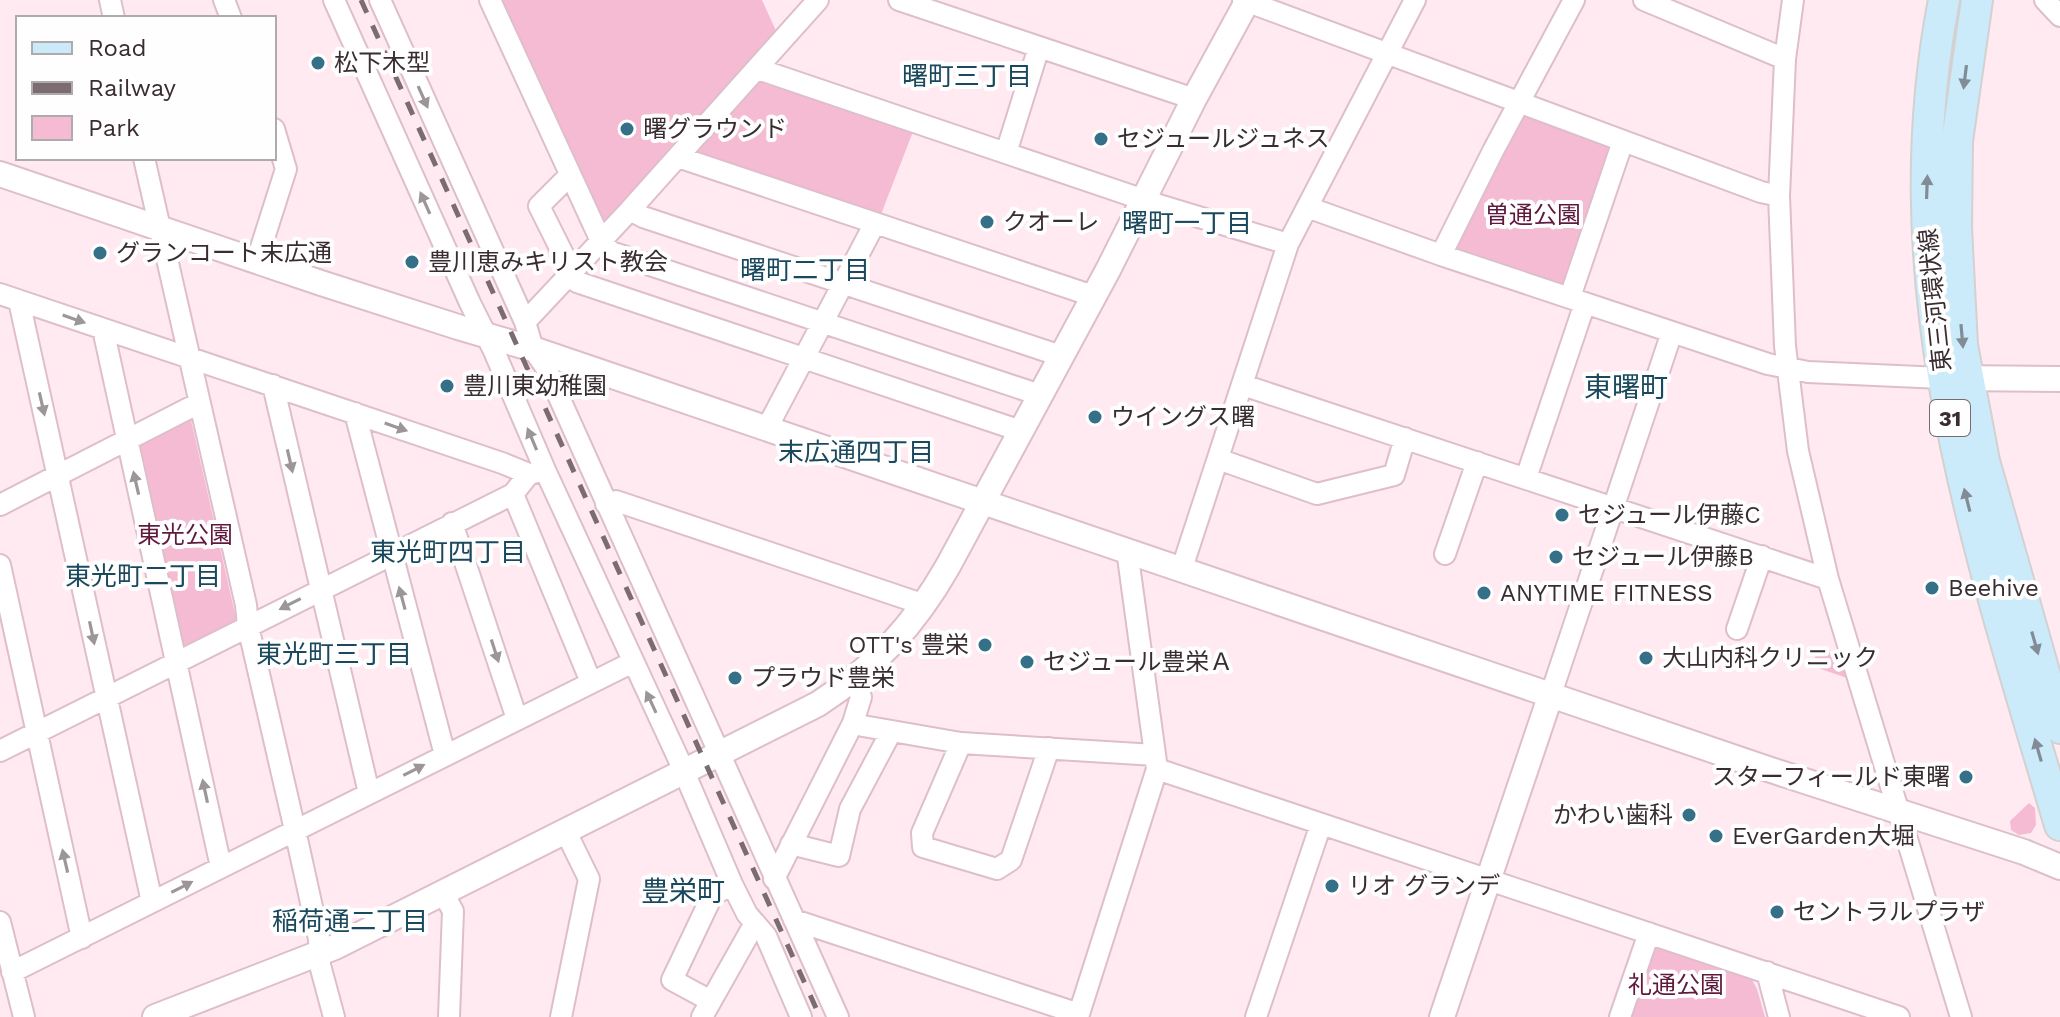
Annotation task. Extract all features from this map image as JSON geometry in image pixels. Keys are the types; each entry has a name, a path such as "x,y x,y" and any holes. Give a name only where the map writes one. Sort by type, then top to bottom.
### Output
{"main road":[{"name":"東三河環状線","path":"1944,0 1931,94 1926,218 1930,293 1992,490 2060,728"},
{"name":"東三河環状線","path":"1977,0 1957,141 1957,270 1962,345 1956,378 1962,479 1981,558 2060,825"}],"street":[{"path":"334,0 487,336 537,472 633,662 732,884 747,914 766,936 801,1017"},
{"path":"380,0 525,322 533,349 545,366 838,1017"},
{"path":"490,0 601,241 611,252 1040,395"},
{"path":"899,0 1194,99"},
{"path":"1182,568 1288,244 1415,0"},
{"path":"1441,255 1574,0"},
{"path":"1644,0 1785,59"},
{"path":"1793,0 1785,59 1779,196 1785,346 1798,451 1828,579 1961,1017"},
{"path":"2045,0 2060,16"},
{"path":"155,1017 320,953 720,755 818,704 855,680 925,605 1093,296 1246,1 1761,192 1779,196"},
{"path":"525,322 758,69 812,3"},
{"path":"1006,153 1039,47"},
{"path":"758,69 1143,199 1288,244"},
{"path":"257,260 286,169 276,136"},
{"path":"1526,478 1623,141"},
{"path":"678,157 1093,296"},
{"path":"144,160 246,605 248,626 319,939 320,965 334,1017"},
{"path":"0,174 533,349 2024,852 2060,867"},
{"path":"570,175 539,206 577,282 1021,431"},
{"path":"1307,207 1441,255 1789,369 1956,378 2060,379"},
{"path":"630,210 643,217 1061,356"},
{"path":"767,428 875,223"},
{"path":"10,297 537,472"},
{"path":"10,297 58,474 152,902"},
{"path":"103,329 221,867"},
{"path":"1442,1017 1672,332"},
{"path":"273,385 369,793"},
{"path":"1243,385 1828,579"},
{"path":"0,505 199,403"},
{"path":"355,413 445,755"},
{"path":"1218,459 1317,494 1394,475 1405,438"},
{"path":"1445,554 1477,462"},
{"path":"0,751 513,494 537,472"},
{"path":"513,494 591,682"},
{"path":"606,504 616,501 925,605"},
{"path":"452,523 517,719"},
{"path":"794,920 1079,1016 1156,762 1127,550"},
{"path":"1737,629 1762,556"},
{"path":"0,565 82,938"},
{"path":"12,972 633,662"},
{"path":"774,879 853,723 861,697 855,680"},
{"path":"853,723 961,743 1049,748 1156,762 1321,824 1899,1017"},
{"path":"791,844 839,856 850,809 891,732"},
{"path":"961,743 922,833 923,847 997,869 1011,860 1049,748"},
{"path":"1256,1017 1321,824"},
{"path":"561,1017 589,879 566,832"},
{"path":"732,884 712,896 672,980 706,1008 755,923"},
{"path":"443,893 453,911 449,1017"},
{"path":"0,922 24,1017"},
{"path":"1620,1017 1649,933"},
{"path":"1767,972 1779,1017"}],"green space":[{"name":"曙グラウンド","path":"501,0 762,0 778,35 609,225 602,223"},
{"path":"763,79 914,129 880,217 696,156 693,151 755,81"},
{"name":"曽通公園","path":"1529,114 1608,144 1612,152 1569,281 1561,286 1460,253 1456,244 1519,119"},
{"name":"東光公園","path":"185,417 191,420 236,618 233,626 184,651 178,648 137,442"},
{"path":"1818,649 1846,658 1853,680 1812,666"},
{"path":"2029,803 2035,808 2036,825 2031,833 2019,835 2011,830 2010,821"},
{"name":"礼通公園","path":"1660,947 1751,978 1765,1017 1630,1017 1653,951"}],"railway":[{"path":"361,0 820,1017"}],"place":[{"name":"松下木型","path":"318,63"},
{"name":"曙グラウンド","path":"627,129"},
{"name":"セジュールジュネス","path":"1101,139"},
{"name":"クオーレ","path":"987,222"},
{"name":"グランコート末広通","path":"100,253"},
{"name":"豊川恵みキリスト教会","path":"412,262"},
{"name":"豊川東幼稚園","path":"447,386"},
{"name":"ウイングス曙","path":"1095,417"},
{"name":"セジュール伊藤C","path":"1562,515"},
{"name":"セジュール伊藤B","path":"1556,557"},
{"name":"Beehive","path":"1932,588"},
{"name":"ANYTIME FITNESS","path":"1484,593"},
{"name":"OTT's 豊栄","path":"985,645"},
{"name":"大山内科クリニック","path":"1646,658"},
{"name":"セジュール豊栄Ａ","path":"1027,662"},
{"name":"プラウド豊栄","path":"735,678"},
{"name":"スターフィールド東曙","path":"1966,777"},
{"name":"かわい歯科","path":"1689,815"},
{"name":"EverGarden大堀","path":"1716,836"},
{"name":"リオ グランデ","path":"1332,886"},
{"name":"セントラルプラザ","path":"1777,912"}],"district":[{"name":"曙町三丁目","path":"967,76"},
{"name":"曙町一丁目","path":"1187,223"},
{"name":"曙町二丁目","path":"805,270"},
{"name":"東曙町","path":"1626,387"},
{"name":"末広通四丁目","path":"856,452"},
{"name":"東光町四丁目","path":"448,552"},
{"name":"東光町二丁目","path":"143,576"},
{"name":"東光町三丁目","path":"334,654"},
{"name":"豊栄町","path":"683,891"},
{"name":"稲荷通二丁目","path":"350,921"}]}
